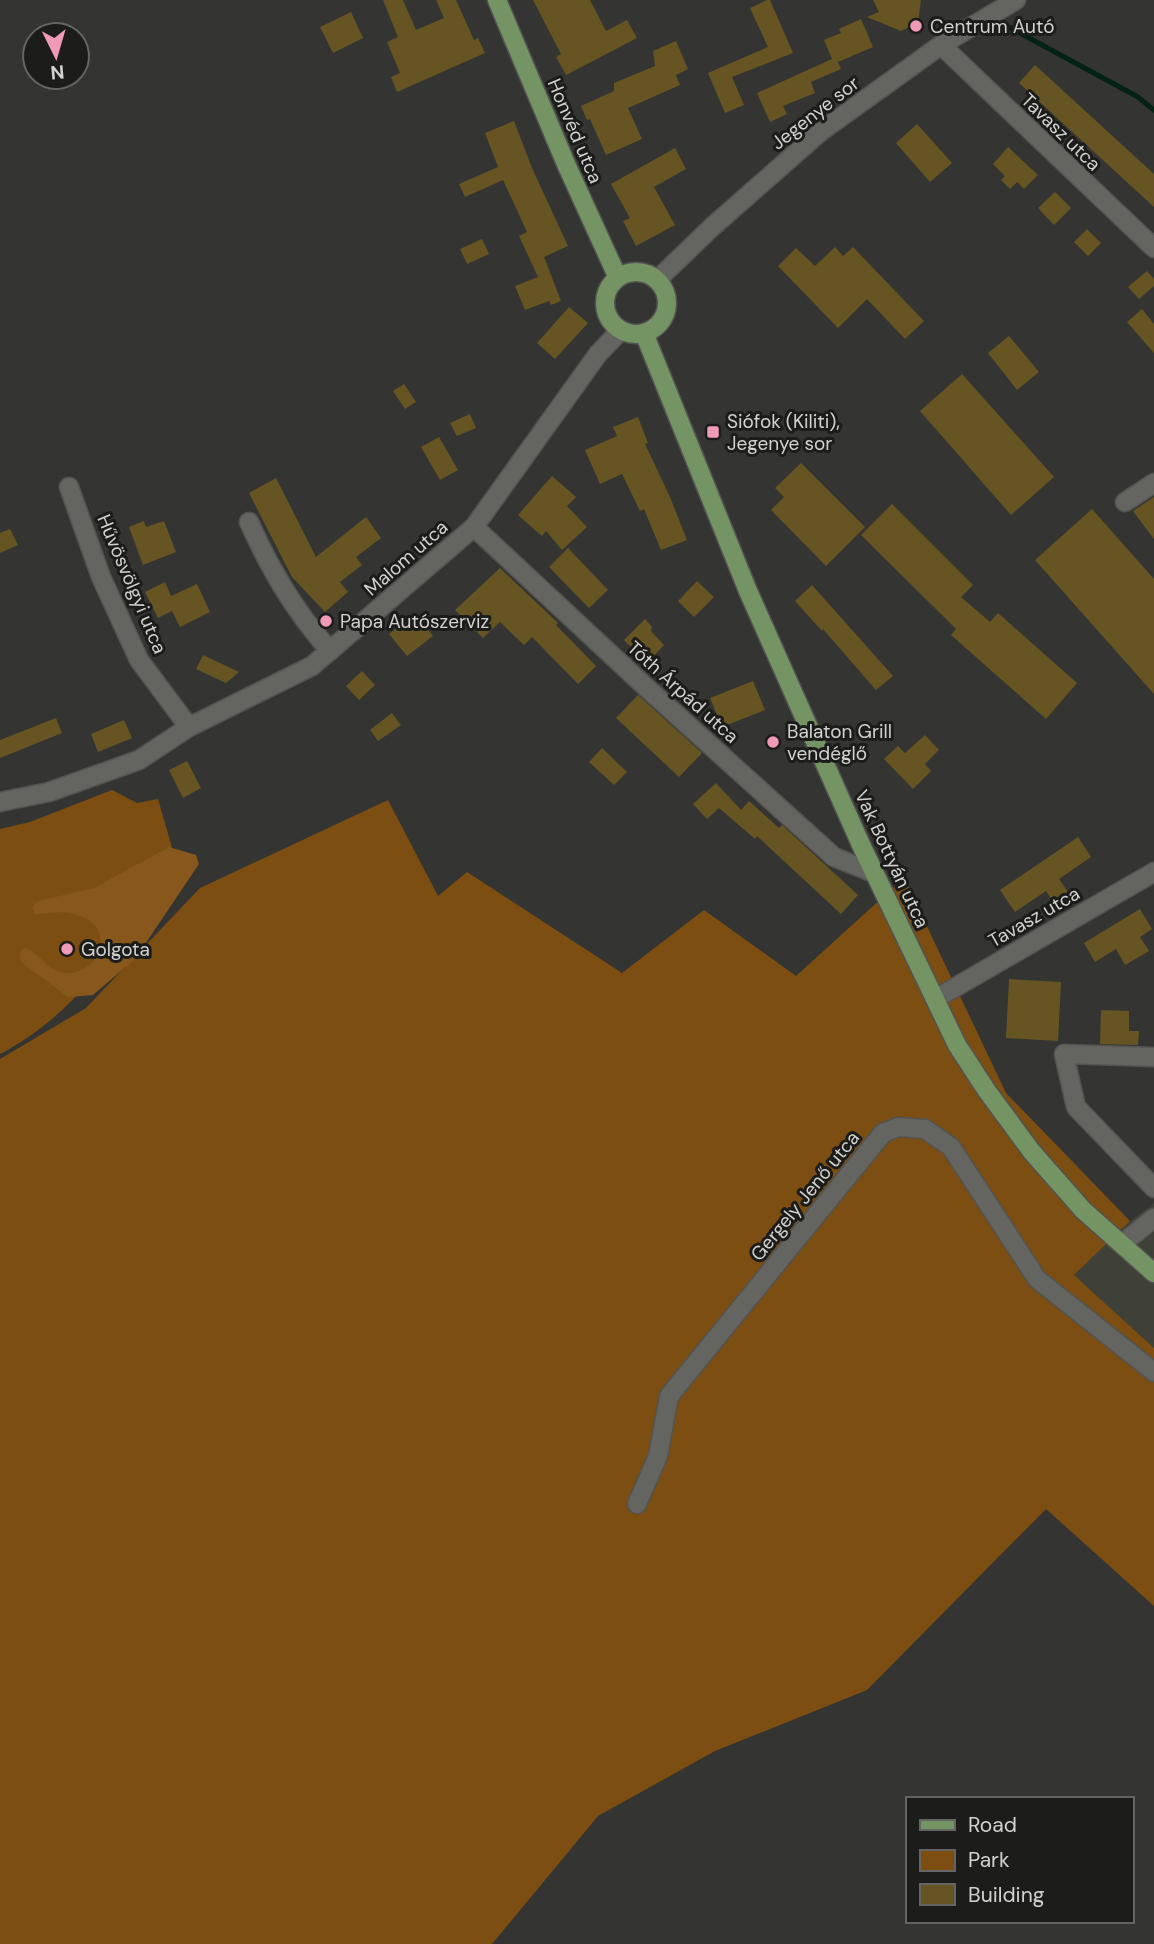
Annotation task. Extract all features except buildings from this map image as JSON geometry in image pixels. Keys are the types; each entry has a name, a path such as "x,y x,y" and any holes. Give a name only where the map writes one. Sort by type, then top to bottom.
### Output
{"main road":[{"name":"Honvéd utca","path":"497,0 571,177 618,278"},
{"path":"638,273 657,280 663,288 667,306 660,323 644,333 636,334 621,330 608,318 605,300 612,284 618,278 638,273"},
{"name":"Vak Bottyán utca","path":"644,333 748,591 874,873 957,1045 1032,1152 1083,1210 1154,1273"}],"street":[{"name":"Jegenye sor","path":"657,280 712,227 820,132 941,45 1016,0"},
{"name":"Tavasz utca","path":"941,45 1154,248"},
{"name":"Malom utca","path":"0,802 49,792 139,760 189,727 312,666 474,527 598,354 621,330"},
{"path":"1125,502 1154,483"},
{"name":"Hűvösvölgyi utca","path":"69,487 101,577 139,660 189,727"},
{"path":"249,522 269,567 306,624 330,651"},
{"name":"Tóth Árpád utca","path":"474,527 649,690 835,857 874,873"},
{"name":"Tavasz utca","path":"935,999 1154,872"},
{"path":"1154,1057 1064,1054 1076,1107 1154,1188"},
{"name":"Gergely Jenő utca","path":"637,1504 658,1456 669,1395 883,1133 898,1127 925,1129 951,1147 1037,1279 1154,1372"},
{"path":"1122,1244 1154,1218"}],"shaded area":[{"path":"169,847 196,855 199,864 135,959 93,995 68,997 21,962 20,952 25,947 60,972 73,973 85,968 94,960 99,950 101,939 96,928 86,919 69,913 35,914 32,907 38,901 94,888"},
{"path":"1154,1203 1154,1348 1074,1275 1130,1221"}],"green space":[{"path":"112,790 137,803 158,799 177,865 119,945 78,995 29,1037 0,1054 0,829 30,822"},
{"path":"388,800 438,896 467,872 622,973 704,910 796,976 904,878 1006,1093 1130,1221 1074,1275 1154,1348 1154,1606 1046,1509 867,1690 715,1751 598,1816 492,1944 0,1944 0,1059 86,1008 200,888"}],"waterway":[{"path":"1007,26 1138,97 1154,110"}],"place":[{"name":"Centrum Autó","path":"916,26"},
{"name":"Siófok (Kiliti), Jegenye sor","path":"713,432"},
{"name":"Papa Autószerviz","path":"326,621"},
{"name":"Balaton Grill vendéglő","path":"773,742"},
{"name":"Golgota","path":"67,949"}]}
